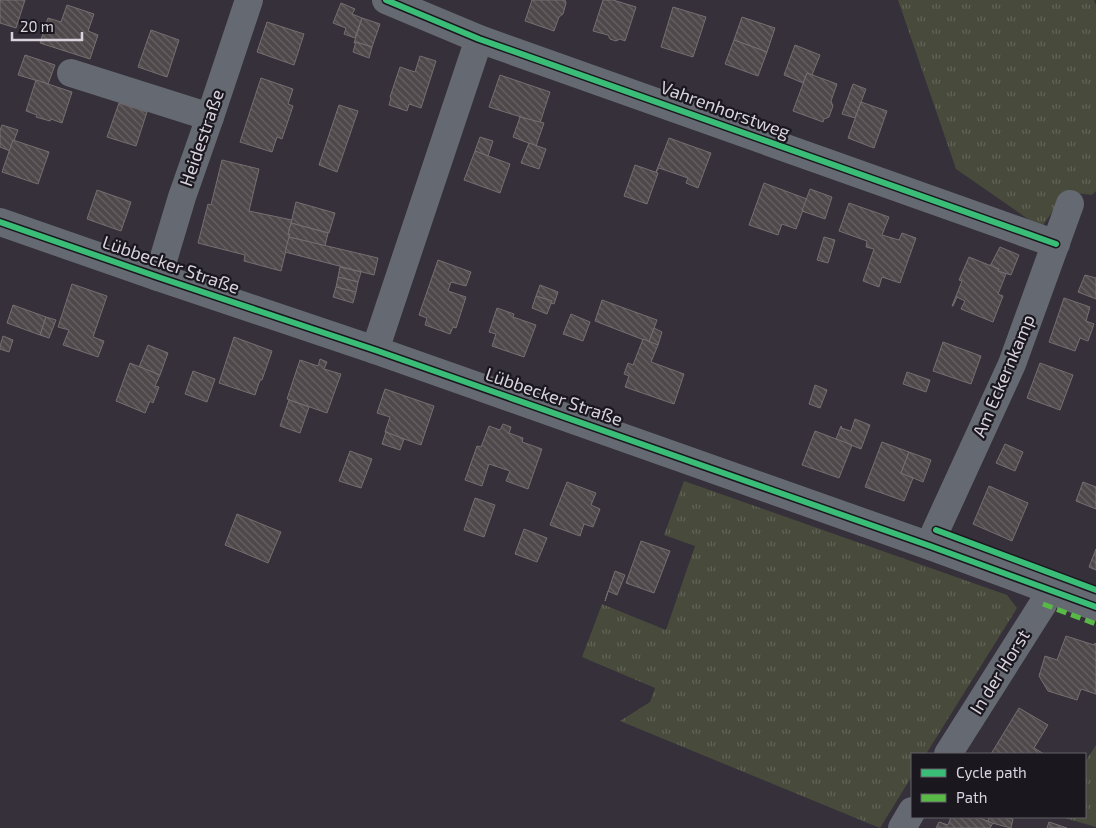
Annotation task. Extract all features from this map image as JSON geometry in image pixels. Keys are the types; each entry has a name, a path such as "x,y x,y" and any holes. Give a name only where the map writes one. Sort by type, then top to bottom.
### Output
{"street":[{"name":"Heidestraße","path":"158,277 182,198 249,0"},
{"name":"Vahrenhorstweg","path":"386,0 479,39 1056,244"},
{"path":"375,350 479,39"},
{"path":"70,73 210,117"},
{"name":"Am Eckernkamp","path":"930,546 1012,364 1070,204"},
{"name":"Lübbecker Straße","path":"0,222 375,350 930,546 1096,607"},
{"name":"In der Horst","path":"949,753 1043,604 1048,589"},
{"path":"902,828 911,813"}],"green space":[{"path":"898,0 1094,0 1096,5 1096,191 1092,195 1066,192 1041,228 956,169"},
{"path":"684,481 1007,595 1017,608 927,753 911,753 911,778 880,828 620,721 650,702 655,688 582,657 602,604 666,630 695,546 664,535"},
{"path":"1096,745 1096,827 1064,818 1086,818 1086,760"}],"building":[{"path":"0,0 25,0 16,28 0,23"},
{"path":"532,0 565,0 563,14 559,17 554,31 525,21"},
{"path":"603,0 613,0 636,7 625,41 620,39 616,41 610,39 608,35 593,31"},
{"path":"341,3 355,9 352,14 362,18 355,38 344,34 346,28 333,23"},
{"path":"67,5 94,14 88,31 98,35 90,59 40,43 48,18 61,22"},
{"path":"673,7 706,17 693,57 661,47"},
{"path":"742,17 775,28 767,52 734,40"},
{"path":"362,18 380,24 372,47 354,43"},
{"path":"267,22 304,34 294,65 257,52"},
{"path":"151,30 179,40 167,77 138,67"},
{"path":"734,40 767,52 758,76 725,64"},
{"path":"356,42 372,47 369,58 353,52"},
{"path":"795,45 820,55 812,75 807,73 803,83 784,75"},
{"path":"25,55 55,65 48,84 18,75"},
{"path":"420,56 436,61 421,108 409,104 407,111 389,105 400,67 415,72"},
{"path":"807,73 837,84 831,101 833,106 829,117 824,119 823,122 793,111"},
{"path":"500,75 550,92 540,123 489,107"},
{"path":"261,78 293,89 288,104 293,106 282,139 277,137 272,152 240,142"},
{"path":"36,80 72,92 62,123 36,117 37,115 26,111"},
{"path":"853,84 866,89 855,118 842,114"},
{"path":"861,102 887,111 874,148 848,138"},
{"path":"119,103 147,112 136,146 107,137"},
{"path":"339,105 358,111 337,172 319,165"},
{"path":"520,117 544,123 536,146 513,137"},
{"path":"2,125 18,130 10,151 0,147 0,130"},
{"path":"480,137 493,141 488,156 475,151"},
{"path":"669,138 711,153 698,188 686,183 688,178 659,168 656,172"},
{"path":"13,140 49,152 38,184 2,172"},
{"path":"529,143 546,149 539,169 521,163"},
{"path":"475,151 510,164 500,193 464,180"},
{"path":"222,160 259,169 249,211 292,220 281,271 244,261 245,255 198,243 208,204 211,205"},
{"path":"635,165 658,173 647,204 624,196"},
{"path":"764,183 807,199 796,229 782,224 778,235 749,225"},
{"path":"810,189 832,197 825,219 802,211"},
{"path":"97,190 131,202 121,231 87,219"},
{"path":"296,202 335,213 329,233 291,223"},
{"path":"849,203 889,217 882,235 899,240 902,233 916,238 900,283 882,277 879,287 863,281 874,249 866,247 867,241 839,231"},
{"path":"291,223 328,233 325,246 289,237"},
{"path":"289,237 378,258 374,275 285,252"},
{"path":"824,237 835,240 828,263 817,260"},
{"path":"1000,247 1019,255 1011,275 990,266"},
{"path":"969,257 999,269 998,271 1006,274 998,294 1003,296 993,322 961,309 965,301 957,297 952,306 962,281 959,280"},
{"path":"438,260 471,272 466,286 451,282 448,291 466,297 456,328 453,327 450,334 425,325 427,318 419,315"},
{"path":"340,267 361,272 358,282 338,277"},
{"path":"1085,275 1096,278 1096,299 1078,292"},
{"path":"338,277 358,282 356,292 336,287"},
{"path":"72,284 107,296 93,337 104,341 98,357 63,345 69,330 58,327"},
{"path":"540,285 558,292 554,304 551,303 552,301 536,296"},
{"path":"336,287 356,292 353,303 333,297"},
{"path":"536,296 552,301 547,314 532,308"},
{"path":"1064,298 1090,307 1086,321 1094,324 1088,341 1080,338 1075,351 1049,342"},
{"path":"602,300 657,320 649,342 595,321"},
{"path":"13,305 46,317 40,335 7,323"},
{"path":"497,308 514,314 513,317 536,325 524,357 492,346 496,334 489,332"},
{"path":"571,314 590,322 583,341 563,334"},
{"path":"46,317 56,320 49,338 40,335"},
{"path":"654,328 662,332 658,345 649,342"},
{"path":"3,336 13,340 9,352 0,349"},
{"path":"234,337 272,351 255,395 219,383"},
{"path":"643,339 658,345 651,362 684,374 674,404 625,387 629,376 624,374 628,363 633,365"},
{"path":"943,342 981,356 971,384 933,371"},
{"path":"148,345 168,353 160,375 139,367"},
{"path":"320,359 327,362 324,369 341,374 327,413 287,399 300,360 318,366"},
{"path":"130,363 160,375 155,386 159,387 153,403 150,401 145,413 116,401"},
{"path":"1040,363 1073,375 1060,410 1027,398"},
{"path":"193,371 215,379 207,402 185,394"},
{"path":"907,372 930,380 926,392 903,384"},
{"path":"815,385 827,390 820,408 809,404"},
{"path":"385,389 434,406 421,445 385,432 390,417 377,413"},
{"path":"289,400 309,407 300,433 280,426"},
{"path":"855,419 870,425 861,449 836,439 841,426 841,428 851,431"},
{"path":"503,424 511,427 509,433 523,438 522,442 542,449 528,489 506,481 510,471 489,464 482,486 465,480 477,446 481,447 489,426 500,430"},
{"path":"815,431 852,445 839,478 802,465"},
{"path":"386,432 404,439 400,450 382,444"},
{"path":"882,442 909,452 901,473 913,478 904,501 865,487"},
{"path":"1005,444 1023,452 1015,471 996,463"},
{"path":"350,451 372,459 361,488 339,481"},
{"path":"909,452 931,460 923,482 901,473"},
{"path":"567,482 596,493 591,505 600,509 593,527 584,524 580,536 550,525"},
{"path":"1083,482 1096,487 1096,509 1076,501"},
{"path":"989,486 1028,503 1012,541 973,524"},
{"path":"475,498 495,505 484,537 464,530"},
{"path":"237,514 281,532 268,563 225,545"},
{"path":"524,529 547,538 537,562 515,554"},
{"path":"641,541 670,551 654,593 626,583"},
{"path":"1096,549 1096,570 1089,567"},
{"path":"615,571 625,575 617,595 608,591"},
{"path":"1066,636 1096,644 1096,694 1081,689 1077,700 1048,691 1039,676 1045,656 1057,660"},
{"path":"1019,708 1048,725 1034,748 1042,753 992,753"},
{"path":"951,818 980,818 993,823 990,828 936,828 939,822 948,825"},
{"path":"989,818 1013,819 1011,828 988,821"},
{"path":"1049,822 1067,828 1047,828"}],"marked path":[{"path":"1043,604 1096,624"}],"cycle path":[{"path":"386,0 479,39 1056,244"},
{"path":"0,222 375,350 930,546 1096,607"},
{"path":"936,530 1096,590"}]}
